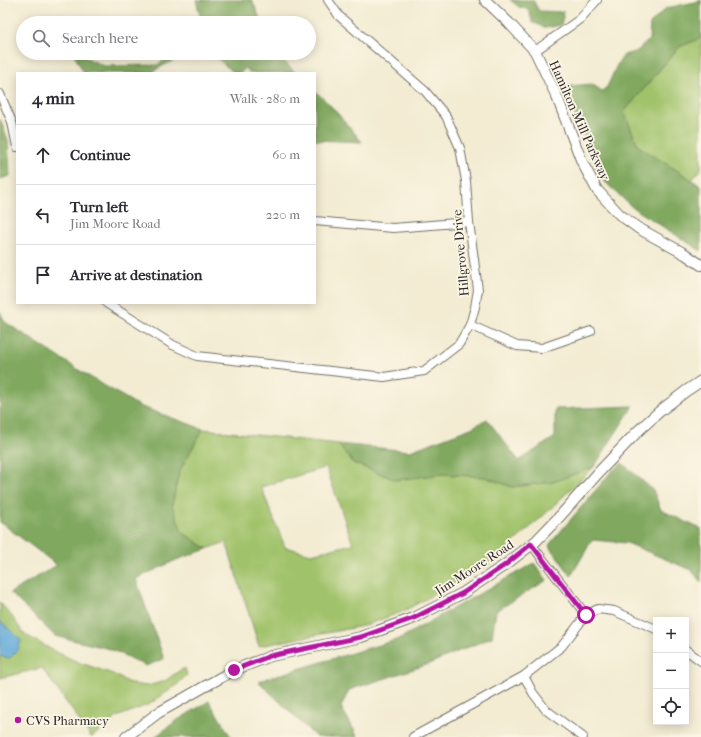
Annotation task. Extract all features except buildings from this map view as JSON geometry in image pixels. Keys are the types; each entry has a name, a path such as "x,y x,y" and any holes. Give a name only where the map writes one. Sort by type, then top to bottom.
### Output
{"street":[{"name":"Hillgrove Drive","path":"108,304 173,345 197,356 384,377 424,371 459,344 470,325 478,290 469,222 466,181 460,148 446,116 425,92 339,16 328,0"},
{"name":"Hamilton Mill Parkway","path":"485,0 535,50 557,97 582,162 597,190 619,214 638,228 685,254 701,265"},
{"path":"535,50 580,19 597,0"},
{"path":"0,94 12,122 16,142"},
{"path":"316,221 394,228 469,222"},
{"path":"470,325 518,346 542,348 591,331"},
{"name":"Jim Moore Road","path":"126,737 158,713 234,670 270,656 361,637 414,618 463,593 505,565 531,544 561,515 598,472 638,431 660,411 701,381"},
{"path":"531,544 586,615"},
{"path":"413,737 524,676 562,646 586,615 598,609 614,611 653,628"},
{"path":"689,652 701,661"},
{"path":"524,676 533,693 546,710 583,737"}],"green space":[{"path":"196,0 252,0 259,16 200,16"},
{"path":"510,0 533,0 539,11 564,12 561,25 546,28 532,22 529,10 519,7"},
{"path":"700,0 701,38 679,47 624,112 638,146 701,186 701,251 632,207 601,178 575,115 568,86 592,84 602,91 607,87 617,65 624,55 637,51 649,40 650,24 666,8"},
{"path":"701,38 701,169 692,180 638,146 624,112 679,47"},
{"path":"77,60 91,60 104,66 157,65 165,60 174,60 154,72 83,72"},
{"path":"219,60 282,60 295,72 249,72 246,68 241,72 233,72"},
{"path":"316,92 332,107 362,142 316,140"},
{"path":"0,119 8,140 10,176 0,179"},
{"path":"0,312 5,322 85,374 139,406 203,429 179,472 172,505 182,532 207,549 176,560 136,579 164,659 146,666 110,649 55,636 10,593 57,565 0,522"},
{"path":"633,406 594,467 553,482 512,487 485,477 442,474 396,480 353,463 338,444 410,451 471,428 487,419 519,461 555,437 555,409"},
{"path":"203,429 338,444 353,463 396,480 442,474 485,477 512,487 553,482 594,467 544,515 488,565 402,612 363,626 259,646 226,542 207,549 182,532 172,505 179,472","holes":["326,467 353,544 311,554 285,547 261,487"]},
{"path":"622,463 653,490 661,510 701,529 701,582 691,570 627,543 592,540 571,576 549,545 611,472"},
{"path":"534,563 547,580 496,611 492,637 429,664 349,690 341,707 358,737 316,737 258,681 399,639"},
{"path":"0,603 11,615 24,634 54,651 78,662 113,674 131,684 148,686 165,681 185,668 187,675 177,685 150,704 117,717 91,737 42,668 0,678 0,655 2,657 7,627 0,621"},
{"path":"209,701 231,737 155,737 176,721"}],"water":[{"path":"0,621 21,640 18,650 10,658 2,657 0,655"}],"place":[{"name":"CVS Pharmacy","path":"18,720"}],"route":[{"path":"234,670 270,656 361,637 414,618 463,593 505,565 531,544 586,615"}]}
